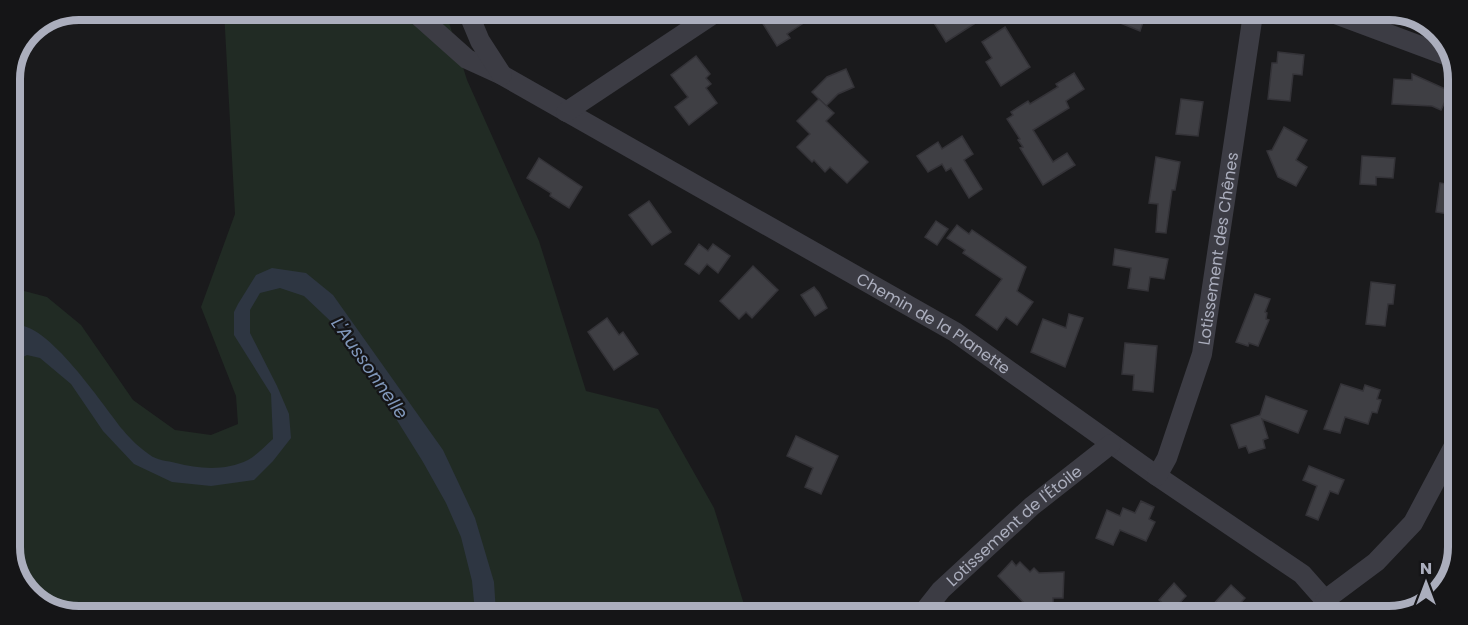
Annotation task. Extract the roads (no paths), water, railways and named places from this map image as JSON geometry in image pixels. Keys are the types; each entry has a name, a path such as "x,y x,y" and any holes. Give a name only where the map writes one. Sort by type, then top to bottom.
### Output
{"street":[{"name":"Chemin de la Planette","path":"423,20 467,59 502,75 955,332 1111,444 1302,574 1327,606"},
{"path":"471,20 480,41 502,75"},
{"path":"566,112 704,20"},
{"name":"Lotissement des Chênes","path":"1157,476 1167,458 1202,354 1252,20"},
{"path":"1351,20 1443,54"},
{"name":"Lotissement de l'Étoile","path":"928,606 941,590 1032,506 1111,444"},
{"path":"1331,606 1413,523 1448,457"}],"water":[{"name":"L'Aussonnelle","path":"272,268 306,273 333,295 443,450 475,518 494,582 496,606 474,606 472,581 461,537 446,503 342,332 304,296 280,288 260,293 250,310 250,333 289,414 291,438 254,480 211,486 172,482 134,464 103,431 71,384 40,358 27,355 20,358 20,326 22,326 37,332 54,346 87,383 126,433 139,447 153,457 203,468 240,464 255,456 273,439 271,394 234,335 234,312 256,275"}]}
